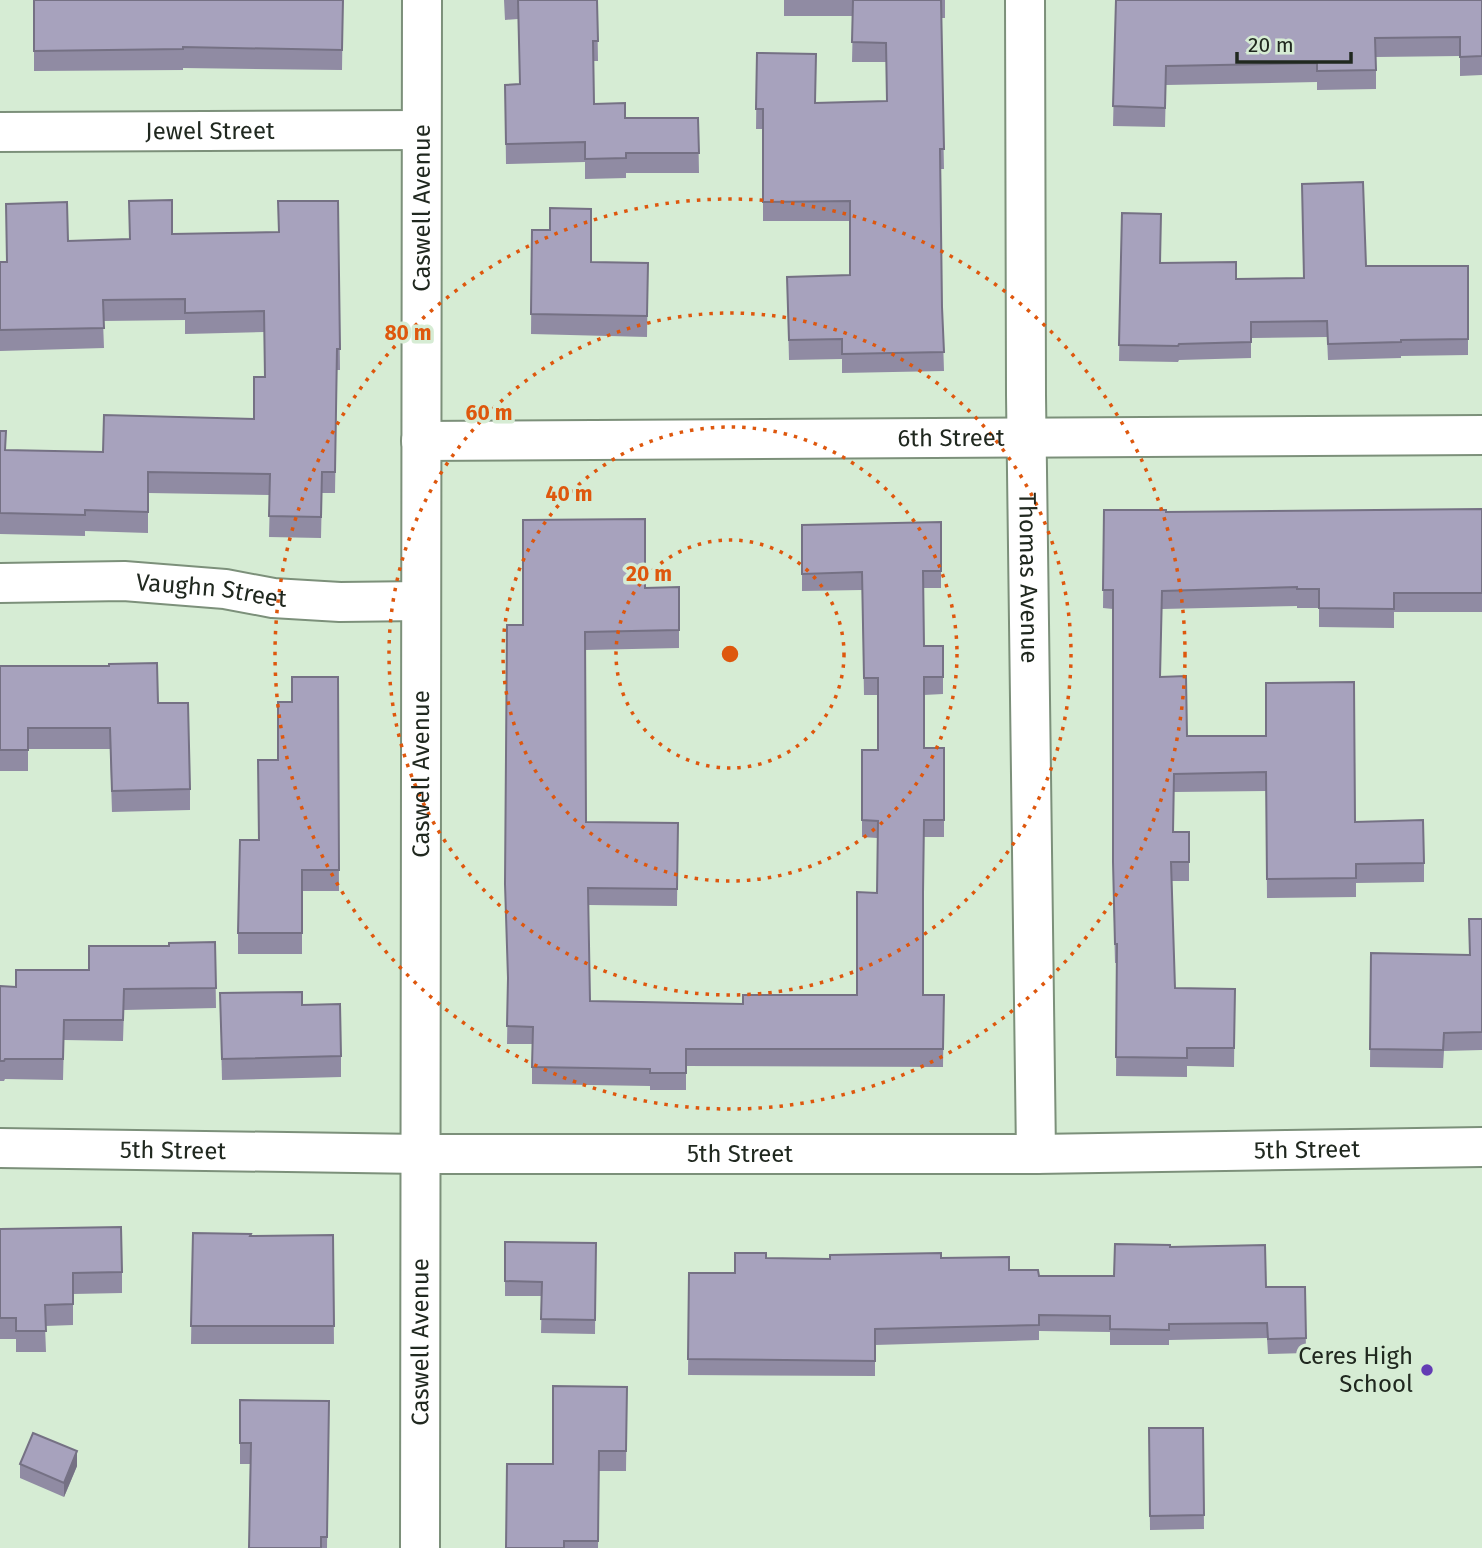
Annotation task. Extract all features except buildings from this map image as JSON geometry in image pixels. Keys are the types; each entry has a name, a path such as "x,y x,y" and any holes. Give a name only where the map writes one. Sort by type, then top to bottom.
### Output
{"street":[{"name":"Caswell Avenue","path":"421,1548 422,0"},
{"name":"Thomas Avenue","path":"1025,0 1027,438 1036,1154"},
{"name":"Jewel Street","path":"0,132 421,130"},
{"name":"6th Street","path":"421,441 1482,435"},
{"name":"Vaughn Street","path":"0,583 124,581 225,589 273,598 340,602 421,601"},
{"name":"5th Street","path":"0,1148 421,1154 1036,1154 1482,1147"}],"place":[{"name":"Ceres High School","path":"1427,1370"}]}
